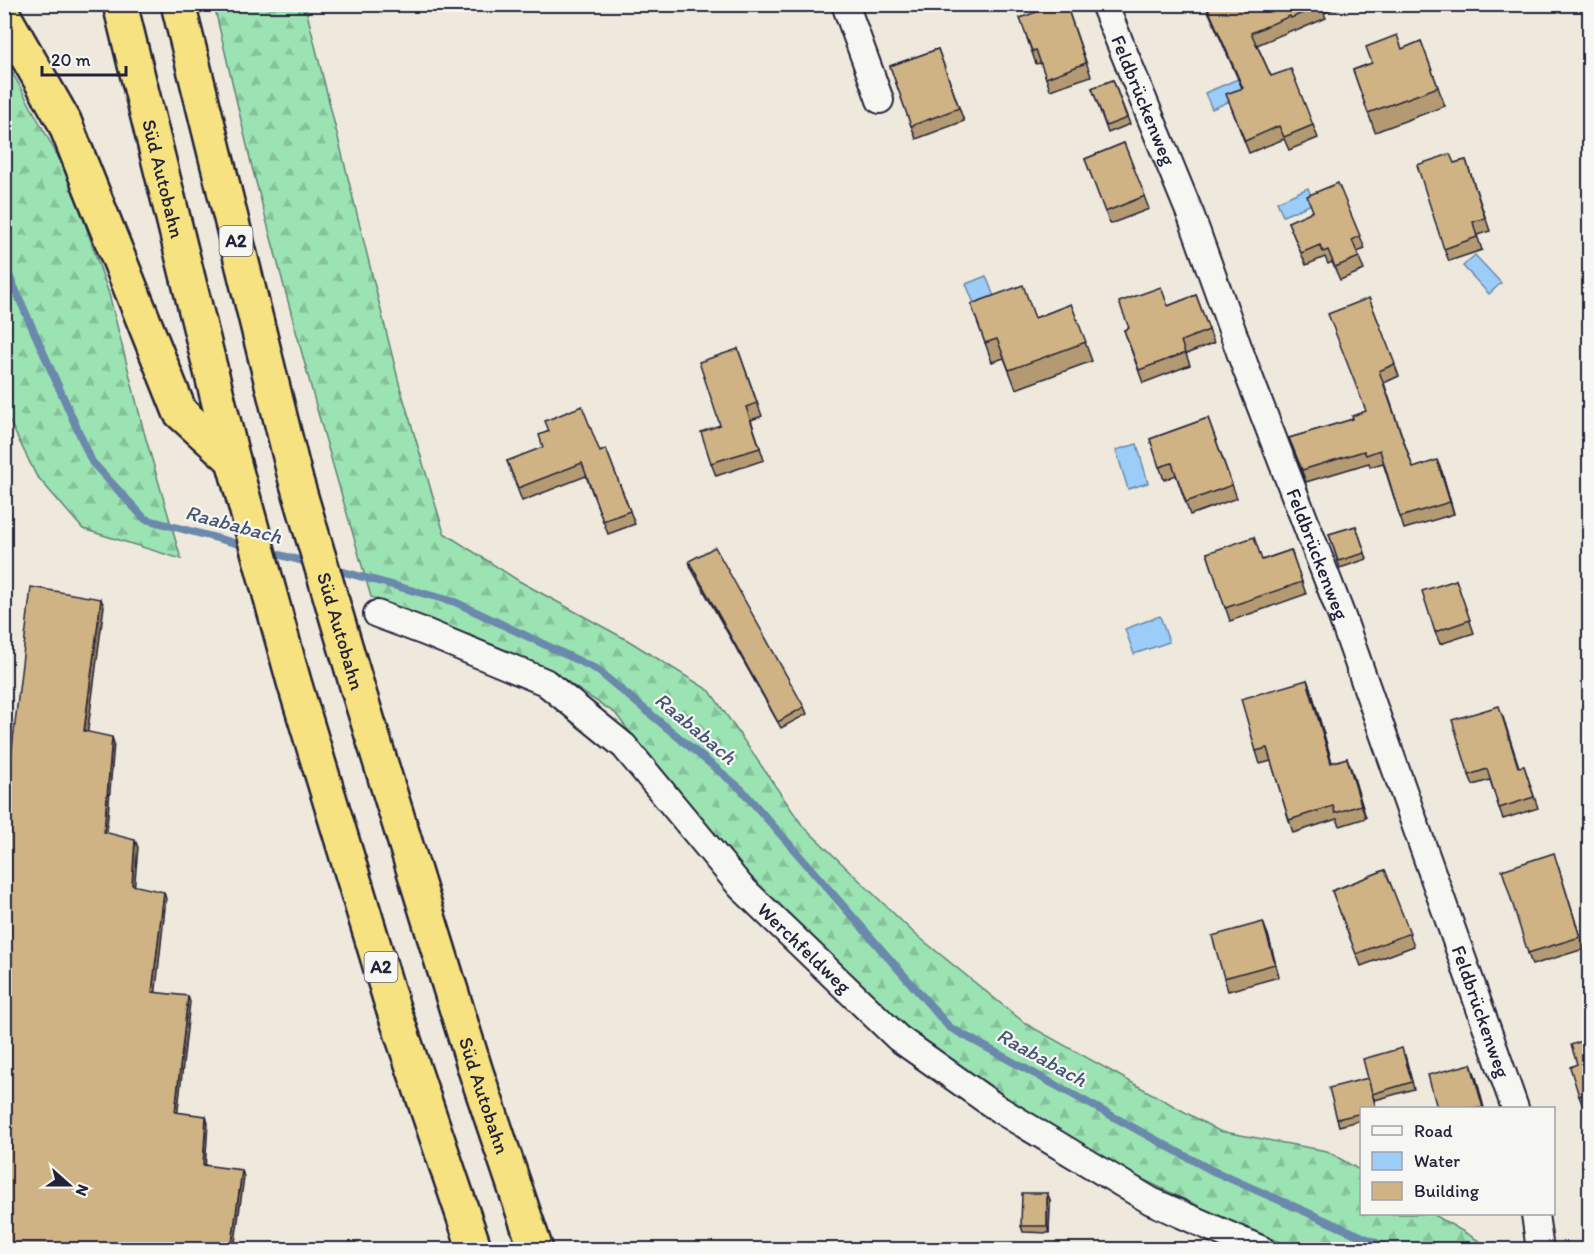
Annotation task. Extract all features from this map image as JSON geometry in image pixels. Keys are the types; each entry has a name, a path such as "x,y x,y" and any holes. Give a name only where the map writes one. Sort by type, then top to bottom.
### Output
{"highway":[{"name":"Süd Autobahn","path":"120,4 233,460 294,682 391,1002 475,1250"},
{"name":"Süd Autobahn","path":"178,4 295,477 476,1072 536,1250"},
{"path":"4,16 64,121 180,412 233,460"}],"street":[{"path":"845,4 880,100"},
{"name":"Feldbrückenweg","path":"1104,4 1191,216 1245,366 1342,617 1515,1107"},
{"name":"Werchfeldweg","path":"377,614 545,682 624,746 741,886 898,1038 1000,1110 1151,1201 1262,1250"},
{"path":"1535,1215 1540,1250"}],"green space":[{"path":"214,5 305,5 400,387 444,533 519,581 629,641 710,691 802,825 914,933 1026,1024 1219,1131 1327,1151 1360,1170 1360,1215 1435,1215 1493,1249 1296,1249 1200,1207 1101,1159 1006,1103 906,1029 739,872 615,713 562,679 512,653 371,597 318,413 252,167"},
{"path":"5,59 69,177 109,294 144,432 181,559 83,529 36,475 5,412"}],"water":[{"path":"1245,76 1251,92 1212,109 1205,93"},
{"path":"1308,188 1314,203 1283,216 1277,202"},
{"path":"1475,255 1501,283 1489,294 1463,266"},
{"path":"986,276 1000,312 981,320 966,284"},
{"path":"1137,444 1148,483 1128,489 1116,450"},
{"path":"1160,616 1169,642 1134,654 1125,629"}],"building":[{"path":"1058,4 1066,4 1086,63 1046,78 1036,50 1032,51 1020,18"},
{"path":"1206,4 1321,4 1251,33 1271,76 1291,69 1313,125 1284,137 1279,126 1245,141 1226,94 1243,88"},
{"path":"1397,35 1402,49 1421,41 1438,87 1368,113 1353,70 1372,63 1366,47"},
{"path":"938,49 959,108 911,126 890,66"},
{"path":"1113,80 1127,118 1106,126 1092,88"},
{"path":"1124,143 1145,196 1105,212 1085,159"},
{"path":"1450,154 1454,163 1466,160 1485,218 1473,222 1477,237 1444,249 1417,165"},
{"path":"1338,183 1360,236 1352,240 1359,257 1335,267 1328,250 1323,252 1320,245 1301,253 1288,222 1313,211 1307,196"},
{"path":"1023,285 1035,318 1071,304 1086,342 1009,370 997,339 985,343 971,304"},
{"path":"1161,287 1168,306 1196,295 1209,330 1181,341 1185,353 1139,370 1124,330 1129,328 1119,302"},
{"path":"1369,298 1395,364 1379,371 1413,468 1437,460 1450,502 1400,517 1380,450 1366,455 1364,451 1302,470 1289,438 1353,419 1352,416 1366,411 1328,314"},
{"path":"738,349 757,403 746,407 760,448 711,463 701,432 720,425 699,362"},
{"path":"582,406 600,452 606,449 630,511 603,521 582,463 518,488 507,461 543,447 539,435 549,431 545,421"},
{"path":"1208,418 1232,485 1186,502 1172,463 1159,467 1150,439"},
{"path":"1356,526 1365,553 1338,561 1329,534"},
{"path":"1254,537 1262,560 1291,550 1302,582 1225,608 1207,553"},
{"path":"715,547 804,707 778,722 689,561"},
{"path":"1456,580 1470,620 1435,632 1422,591"},
{"path":"31,587 101,599 84,731 112,737 104,832 135,840 132,885 164,892 152,992 188,996 175,1112 206,1116 203,1165 242,1170 231,1250 4,1250 4,817"},
{"path":"1307,680 1331,763 1347,758 1361,805 1335,813 1333,806 1289,820 1267,748 1256,751 1241,699"},
{"path":"1499,706 1518,767 1524,766 1534,797 1499,808 1487,769 1469,775 1452,720"},
{"path":"1554,853 1580,937 1528,953 1502,870"},
{"path":"1385,870 1410,933 1356,954 1332,891"},
{"path":"1263,922 1275,964 1224,978 1212,936"},
{"path":"1590,1038 1589,1109 1584,1094 1579,1096 1570,1067 1577,1064 1571,1045"},
{"path":"1402,1048 1412,1082 1372,1094 1363,1059"},
{"path":"1471,1064 1483,1107 1437,1107 1428,1075"},
{"path":"1368,1078 1376,1107 1360,1107 1360,1113 1337,1119 1329,1088"},
{"path":"1022,1193 1047,1193 1047,1226 1021,1226"}],"waterway":[{"name":"Raababach","path":"4,264 92,462 145,519 250,547"},
{"name":"Raababach","path":"265,551 314,564"},
{"name":"Raababach","path":"329,568 455,602 596,669 741,789 949,1027 1211,1170 1392,1250"}]}
